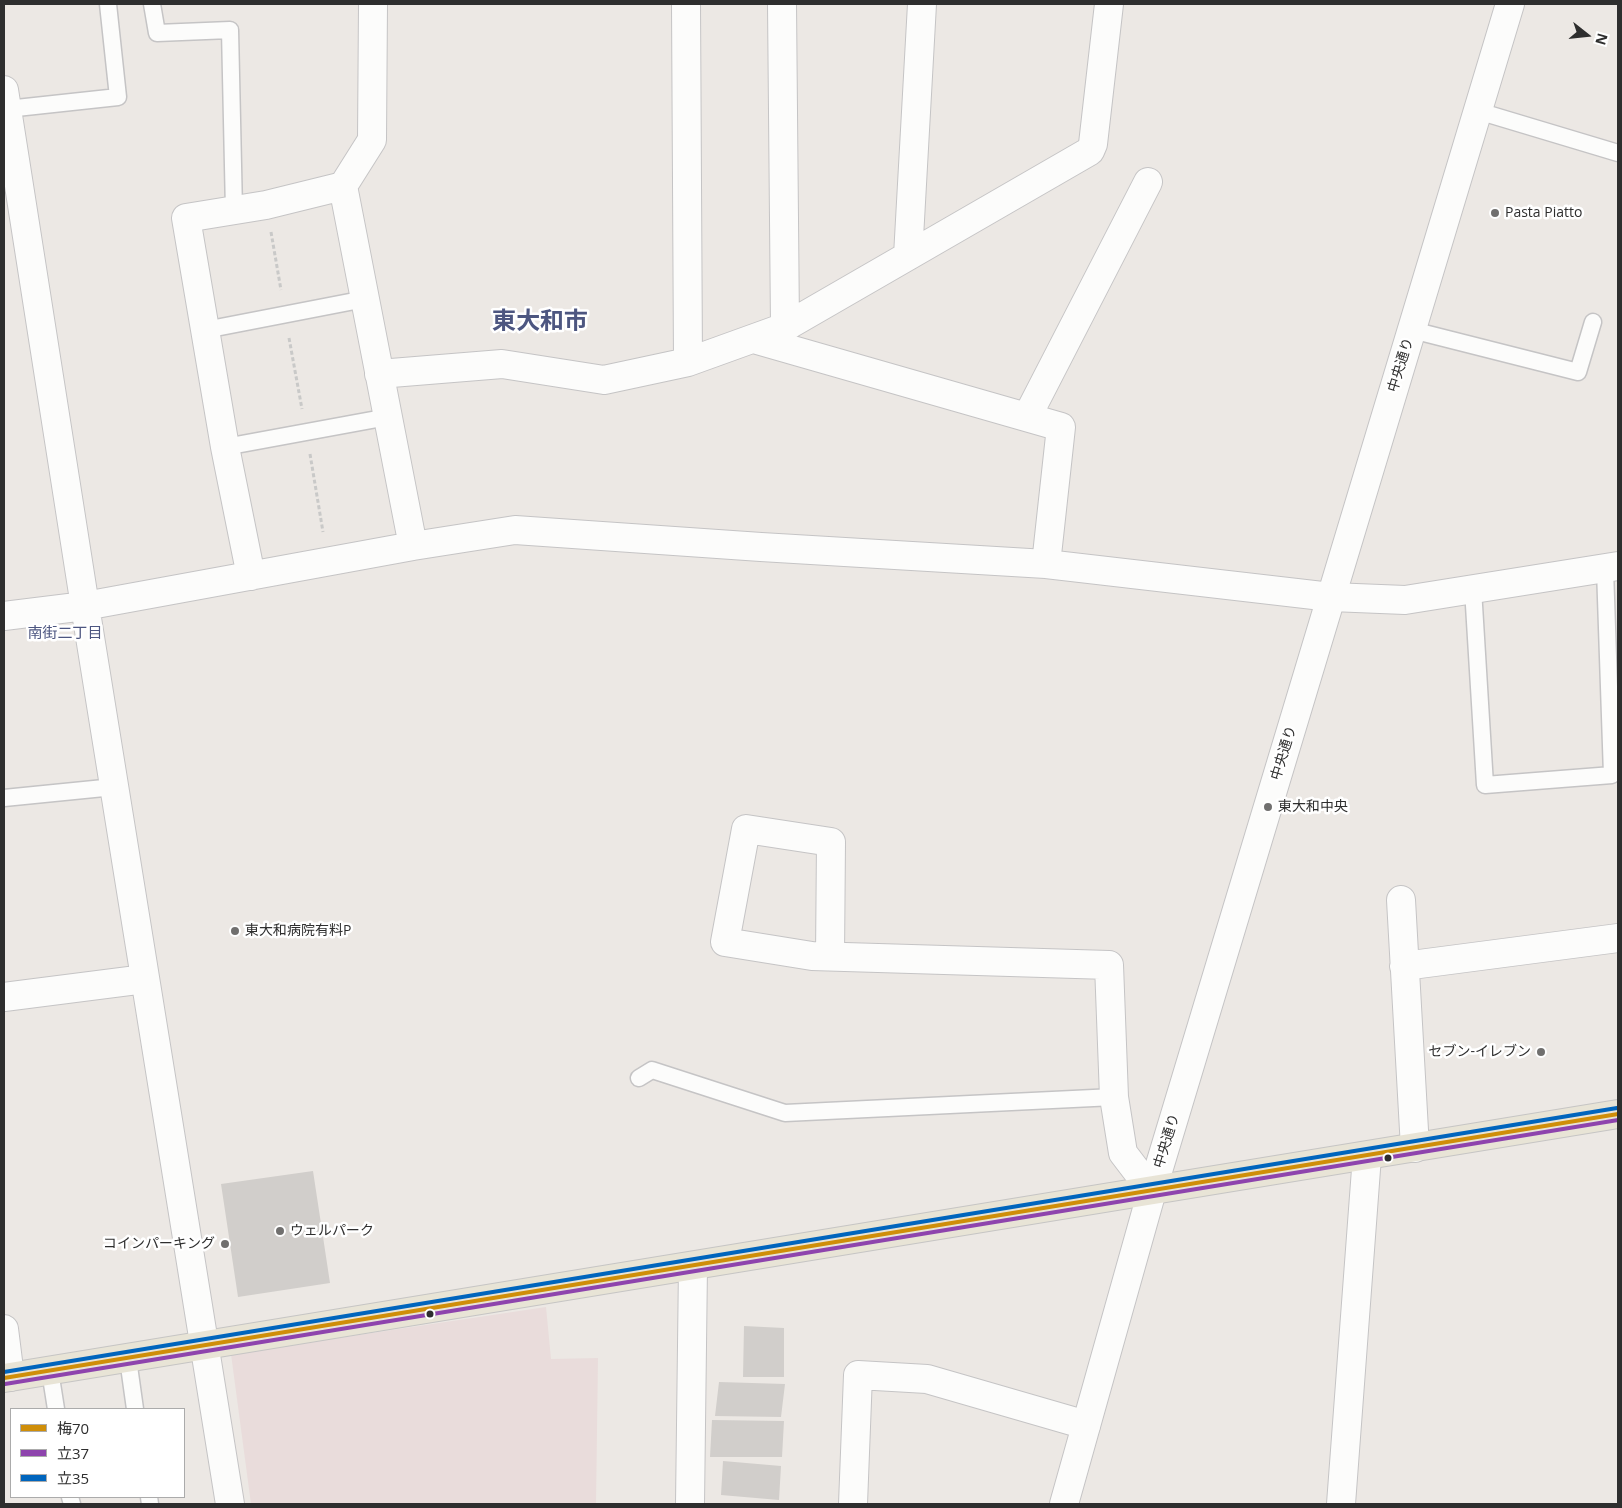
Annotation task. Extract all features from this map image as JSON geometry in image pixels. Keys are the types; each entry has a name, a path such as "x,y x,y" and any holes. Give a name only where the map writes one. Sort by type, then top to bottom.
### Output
{"main road":[{"path":"7,1378 1618,1114"}],"street":[{"path":"373,4 372,140 343,186 412,546"},
{"path":"686,4 688,362"},
{"path":"782,4 785,327"},
{"path":"908,256 922,4"},
{"path":"379,374 502,364 604,380 688,362 785,327 1090,151 1093,144 1109,4"},
{"name":"中央通り","path":"1064,1504 1152,1191 1510,4"},
{"path":"5,99 15,244 85,606 230,1504"},
{"path":"1027,417 1148,182"},
{"path":"251,576 225,448 186,218 266,205 343,186"},
{"path":"754,339 1061,428 1046,564"},
{"path":"4,616 85,606 412,546 515,530 1046,564 1331,597 1405,600 1611,567"},
{"path":"830,956 831,842 746,829 725,942 812,956 1109,965 1114,1098 1123,1153 1152,1191"},
{"path":"1401,900 1415,1148"},
{"path":"1404,966 1618,938"},
{"path":"4,997 145,979"},
{"path":"1342,1504 1367,1156"},
{"path":"690,1504 694,1266"},
{"path":"4,1329 7,1378"},
{"path":"853,1504 858,1375 926,1379 1086,1425"}],"lane":[{"path":"5,99 118,96 108,4"},
{"path":"152,4 157,33 230,30 234,211"},
{"path":"1478,111 1618,153"},
{"path":"205,330 365,299"},
{"path":"1412,330 1578,372 1592,322"},
{"path":"225,448 388,417"},
{"path":"1473,589 1485,785 1612,775 1611,567"},
{"path":"4,798 114,787"},
{"path":"639,1078 652,1070 786,1113 1114,1098"},
{"path":"128,1359 136,1408"},
{"path":"50,1371 56,1408"}],"path":[{"path":"266,205 328,562"}],"shaded area":[{"path":"546,1307 551,1359 598,1358 596,1504 251,1504 231,1354"}],"building":[{"path":"313,1171 330,1283 238,1297 221,1184"},
{"path":"744,1326 784,1328 784,1377 743,1377"},
{"path":"719,1382 785,1384 781,1417 715,1416"},
{"path":"712,1420 784,1421 782,1457 710,1457"},
{"path":"723,1461 781,1466 779,1500 721,1495"}],"transit line":[{"name":"立35","path":"4,1372 1617,1108"},
{"name":"梅70","path":"4,1378 1618,1114"},
{"name":"立37","path":"5,1384 1618,1120"}],"place":[{"name":"Pasta Piatto","path":"1495,213"},
{"name":"東大和中央","path":"1268,807"},
{"name":"東大和病院有料P","path":"235,931"},
{"name":"セブン-イレブン","path":"1541,1052"},
{"name":"ウェルパーク","path":"280,1231"},
{"name":"コインパーキング","path":"225,1244"}],"district":[{"name":"東大和市","path":"540,322"},
{"name":"南街二丁目","path":"65,634"}]}
